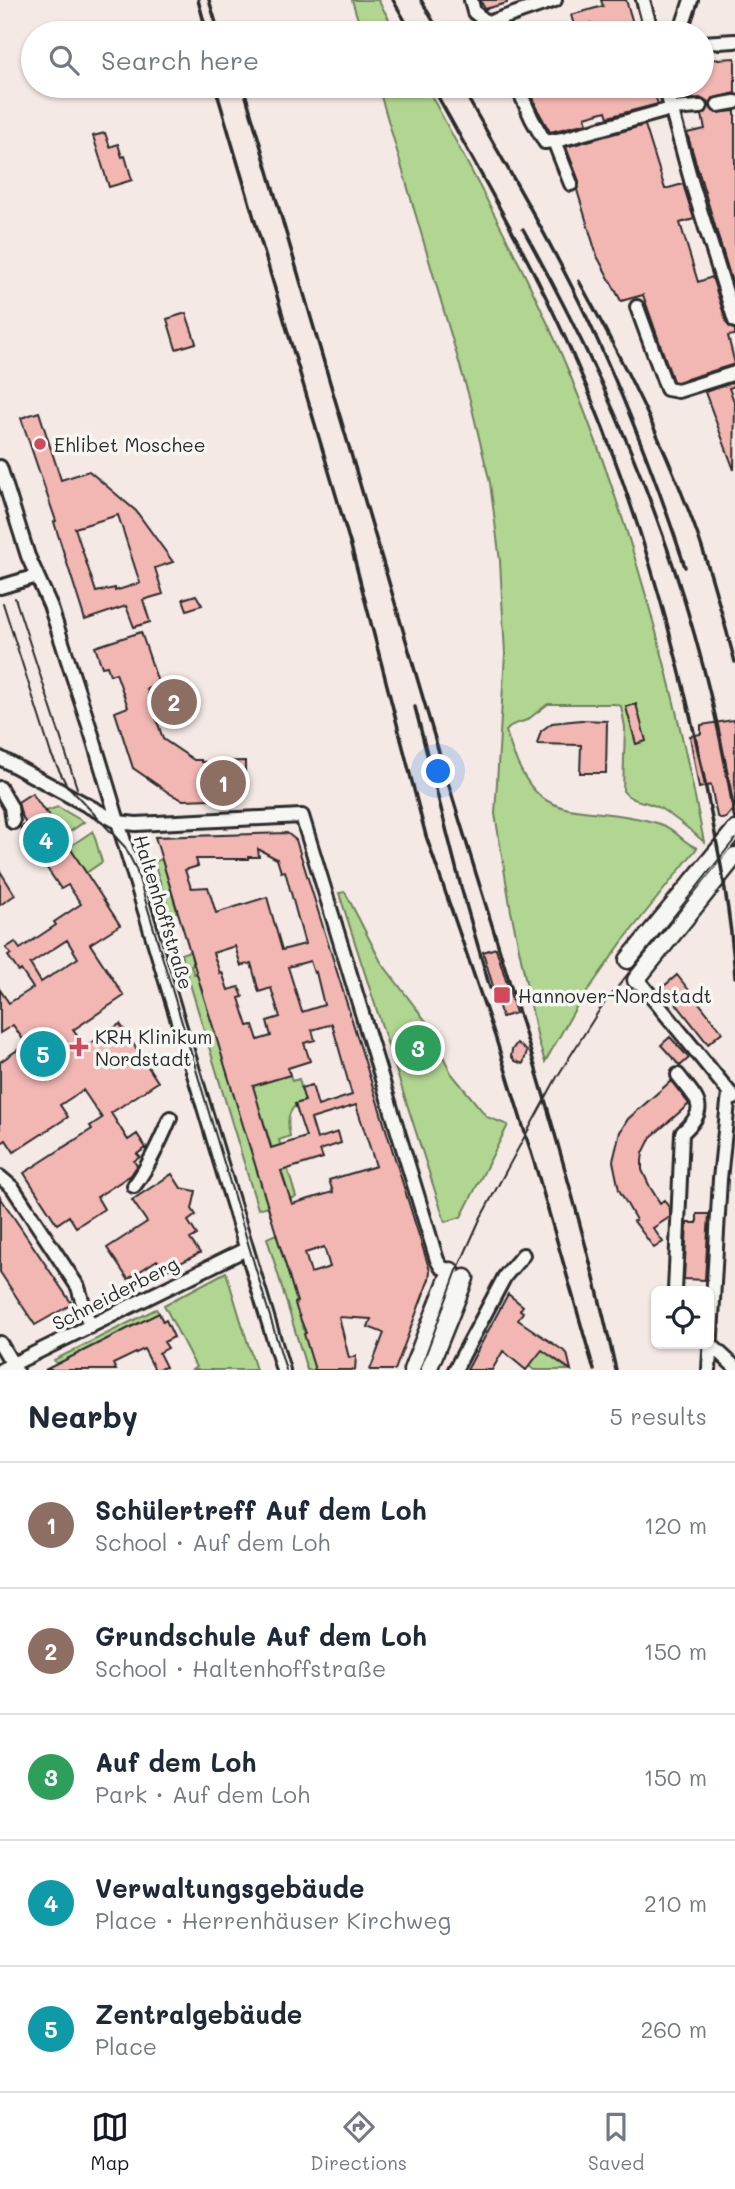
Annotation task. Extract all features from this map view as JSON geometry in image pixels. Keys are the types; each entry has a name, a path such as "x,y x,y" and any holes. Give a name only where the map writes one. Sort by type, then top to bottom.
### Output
{"main road":[{"path":"628,960 735,830"},
{"path":"636,980 735,856"},
{"path":"412,1370 458,1275"},
{"path":"428,1370 458,1275"}],"street":[{"path":"471,0 474,12 484,21"},
{"path":"642,0 648,21"},
{"path":"684,21 691,0"},
{"path":"506,21 549,1"},
{"path":"714,42 735,41"},
{"path":"522,98 545,142 671,110 700,107"},
{"path":"668,98 735,321"},
{"path":"718,105 735,102"},
{"path":"554,141 571,184"},
{"path":"637,307 667,389 671,392 735,373"},
{"name":"Haltenhoffstraße","path":"0,467 28,556 50,606 118,822 283,1370"},
{"path":"0,587 37,576"},
{"path":"0,758 118,822 136,824 302,816 437,1260 441,1266 458,1275"},
{"path":"0,788 11,807 13,822"},
{"path":"636,980 732,1096 720,1179 714,1286"},
{"path":"675,1286 682,1133 695,1121 699,1112 696,1100 678,1075"},
{"path":"134,1186 144,1173 170,1118"},
{"path":"0,1177 13,1188 78,1287 90,1327"},
{"name":"Schneiderberg","path":"10,1368 246,1249"},
{"path":"454,1370 505,1276 523,1255"},
{"path":"0,1343 10,1368"},
{"path":"714,1348 735,1367"},
{"path":"709,1370 710,1349"}],"green space":[{"path":"352,0 378,0 390,21 358,21"},
{"path":"382,98 432,98 552,333 591,427 631,543 679,721 704,842 663,810 632,798 623,791 625,727 621,706 548,704 527,720 512,725 506,731 518,764 531,786 545,799 562,807 657,823 669,828 697,848 622,942 575,1009 545,1062 511,911 495,814 505,654 500,561 490,483 470,400"},
{"path":"58,807 84,822 62,837 46,811"},
{"path":"93,831 102,862 86,873 69,847"},
{"path":"162,859 177,912 170,914 154,862"},
{"path":"345,892 381,962 428,1024 451,1073 487,1117 508,1125 461,1217 445,1222 339,893"},
{"path":"190,951 194,964 191,965 194,974 197,973 268,1206 258,1209 181,954"},
{"path":"290,1075 292,1081 299,1079 305,1101 295,1106 290,1114 290,1136 279,1140 296,1197 288,1200 252,1084"},
{"path":"276,1234 317,1370 307,1370 267,1238"},
{"path":"226,1272 256,1370 192,1370 196,1367 164,1305"},
{"path":"156,1309 159,1313 57,1364 54,1360"},
{"path":"540,1348 569,1370 534,1370 529,1366"}],"building":[{"path":"480,0 507,0 507,3 485,9"},
{"path":"601,0 626,0 632,21 573,21 571,15 603,6"},
{"path":"735,58 735,93 714,98 714,59"},
{"path":"533,98 656,98 658,104 608,117 606,111 585,117 587,123 550,132"},
{"path":"700,98 713,98 709,106"},
{"path":"709,106 716,113 735,111 735,292 687,133 705,129 702,115"},
{"path":"645,125 665,189 683,184 694,219 680,223 698,282 712,277 727,324 735,330 735,335 728,336 735,364 677,382 673,381 643,295 621,301 597,256 577,190 579,181 566,147"},
{"path":"105,133 110,147 118,144 122,157 125,156 132,180 109,187 93,136"},
{"path":"186,313 196,343 176,349 167,319"},
{"path":"735,382 735,386 729,388 735,404 734,470 705,392"},
{"path":"39,412 61,480 89,471 136,511 173,562 155,568 163,594 143,600 150,622 134,627 126,606 85,620 54,522 56,521 21,418","holes":["118,515 140,583 115,591 115,588 96,592 75,528"]},
{"path":"196,595 202,605 187,610 183,599"},
{"path":"141,632 159,685 147,689 163,739 201,762 245,761 245,774 241,774 242,784 238,784 238,798 183,800 133,768 115,712 128,707 116,673 110,675 107,666 102,667 95,647"},
{"path":"636,704 646,741 636,744 626,707"},
{"path":"733,720 735,807 722,819 717,816 711,785 699,788 690,736 701,734 701,725"},
{"path":"607,721 606,773 580,773 581,745 537,744 541,731 552,723"},
{"path":"32,793 120,925 90,944 124,996 73,1030 85,1047 120,1024 158,1082 111,1113 128,1140 137,1134 146,1148 137,1154 140,1157 134,1161 137,1166 131,1175 97,1197 104,1209 76,1227 69,1216 57,1224 24,1173 92,1129 90,1126 102,1118 83,1090 60,1105 68,1117 14,1152 6,1140 0,1144 0,1062 26,1044 13,1025 0,1033 0,990 9,1003 33,988 8,956 11,954 6,948 15,942 20,949 81,904 68,885 61,889 20,828 26,824 18,802","holes":["67,940 78,958 41,982 30,964"]},
{"path":"287,833 296,840 430,1271 395,1370 370,1370 384,1333 368,1327 371,1319 339,1317 349,1358 356,1356 355,1370 315,1370 295,1303 297,1302 155,837","holes":["258,849 277,859 281,872 285,871 305,944 282,950 267,897 216,913 208,887 191,888 185,870 198,866 196,859 259,857","235,946 241,966 251,963 259,992 271,988 280,1017 267,1021 271,1036 258,1040 253,1025 248,1026 239,998 243,997 239,987 228,990 222,972 220,973 213,953","310,961 314,973 316,972 324,1005 302,1012 288,967","332,1024 352,1095 318,1106 312,1085 301,1088 305,1101 295,1104 306,1137 271,1148 253,1086 290,1075 288,1068 310,1061 304,1043 315,1040 312,1030","356,1105 376,1166 329,1180 333,1192 292,1204 281,1171 323,1158 320,1150 341,1143 338,1132 317,1139 311,1119","324,1247 330,1267 311,1273 305,1253"]},
{"path":"0,871 15,895 0,905"},
{"path":"496,948 516,1013 502,1017 483,952"},
{"path":"677,975 722,1032 708,1044 663,987"},
{"path":"670,1037 689,1058 680,1066 661,1045"},
{"path":"517,1043 527,1051 523,1064 511,1056"},
{"path":"671,1081 689,1104 651,1137 642,1161 642,1170 650,1187 660,1203 664,1200 670,1209 670,1217 653,1228 663,1242 654,1248 634,1221 636,1220 619,1190 613,1161 620,1132 628,1119"},
{"path":"172,1174 181,1188 196,1191 192,1209 196,1215 188,1221 197,1235 190,1239 200,1253 165,1271 157,1260 128,1279 107,1248 147,1222 132,1200"},
{"path":"0,1197 72,1304 35,1325 0,1272"},
{"path":"697,1214 709,1214 705,1280 684,1279 687,1223 697,1223"},
{"path":"508,1294 523,1306 518,1320 567,1353 571,1370 542,1350 526,1370 503,1351 492,1370 467,1370"},
{"path":"159,1313 163,1322 166,1320 174,1337 164,1342 168,1348 159,1353 166,1367 155,1370 144,1349 113,1364 116,1370 45,1370"}],"tram line":[{"path":"15,598 77,788"},
{"path":"3,603 51,754 66,784 125,847 136,869 286,1370"},
{"path":"420,1370 456,1273 481,1217 557,1077 600,1009 735,839"}],"railway":[{"path":"198,0 204,21"},
{"path":"209,0 215,21"},
{"path":"393,0 405,21"},
{"path":"421,0 433,21"},
{"path":"219,98 351,546 426,836 495,1036 594,1370"},
{"path":"247,98 420,690 558,1146 616,1370"},
{"path":"439,98 553,311 590,396 630,503 664,612 692,722 723,877 735,977"},
{"path":"468,98 544,234 590,324 641,444 685,567"},
{"path":"523,229 595,370 656,515 703,665 735,820"},
{"path":"579,281 638,393 664,450 708,566 735,662"},
{"path":"415,707 490,988"}],"place":[{"name":"Ehlibet Moschee","path":"40,444"},
{"name":"Grundschule Auf dem Loh","path":"174,702"},
{"name":"Schülertreff Auf dem Loh","path":"223,783"},
{"name":"Verwaltungsgebäude","path":"46,840"},
{"name":"Hannover-Nordstadt","path":"502,995"},
{"name":"KRH Klinikum Nordstadt","path":"79,1047"},
{"name":"Auf dem Loh","path":"418,1048"},
{"name":"Zentralgebäude","path":"43,1054"}]}
